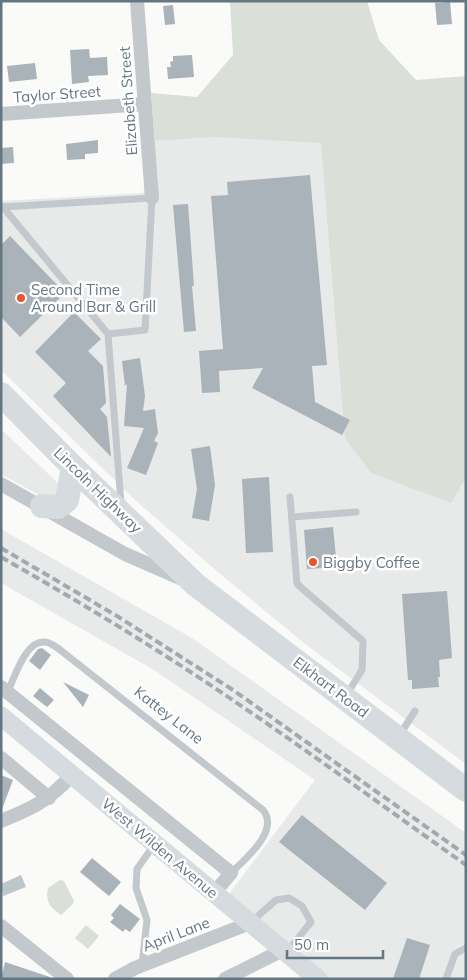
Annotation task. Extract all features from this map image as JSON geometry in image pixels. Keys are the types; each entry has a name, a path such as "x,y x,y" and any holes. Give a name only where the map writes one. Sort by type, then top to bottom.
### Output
{"highway":[{"name":"Lincoln Highway","path":"1,394 73,467 196,584"},
{"path":"42,506 58,507 67,500 73,467"},
{"name":"Elkhart Road","path":"196,584 466,790"}],"street":[{"name":"Elizabeth Street","path":"137,1 152,198"},
{"name":"Taylor Street","path":"1,114 145,104"},
{"path":"1,484 125,554 196,584"},
{"name":"Kattey Lane","path":"4,690 231,873 214,893"},
{"name":"West Wilden Avenue","path":"1,716 318,979"},
{"path":"23,734 38,717"},
{"path":"1,758 49,798"},
{"path":"1,821 49,798 72,775"},
{"name":"April Lane","path":"115,979 142,965 250,923"},
{"path":"1,926 67,979"},
{"path":"225,979 285,951"}],"lane":[{"path":"2,207 152,198 144,330 108,334"},
{"path":"2,207 108,334 116,464 122,513"},
{"path":"290,497 297,584 363,640 362,670 344,697"},
{"path":"292,517 356,512"},
{"name":"Kattey Lane","path":"4,690 28,649 38,642 48,642 263,810 268,821 267,830 263,838 231,873"},
{"path":"397,738 416,711"},
{"path":"142,965 147,920 136,888 137,869 155,844"},
{"path":"250,923 276,900 289,898 302,906 311,922 285,951"},
{"path":"446,979 455,954 466,948"}],"shaded area":[{"path":"230,1 367,1 379,40 416,80 466,76 466,477 451,503 371,473 345,438 321,143 215,137 155,141 151,93 197,97 233,55"},
{"path":"466,132 466,764 309,647 219,573 134,499 1,370 1,201 143,193 155,141 215,137"},
{"path":"1,429 63,490 46,499 1,474"},
{"path":"1,529 192,638 466,833 466,979 318,979 229,894 315,780 154,670 1,583"},
{"path":"21,875 26,887 3,896 1,884"},
{"path":"60,880 64,881 74,901 61,915 51,907 47,897 48,888"},
{"path":"86,925 99,936 88,949 75,938"}],"building":[{"path":"450,2 452,24 437,25 435,3"},
{"path":"173,5 175,24 165,25 163,6"},
{"path":"89,49 90,58 107,57 108,75 88,76 89,82 72,84 70,50"},
{"path":"192,55 194,77 168,79 167,67 171,67 170,62 173,61 173,56"},
{"path":"35,63 37,79 9,82 7,66"},
{"path":"98,140 98,153 85,154 85,159 67,160 66,144"},
{"path":"13,147 14,163 1,164 1,148"},
{"path":"310,175 327,365 312,366 315,402 350,420 342,435 252,388 263,368 219,371 220,392 202,393 199,351 223,349 211,196 228,195 227,182"},
{"path":"188,204 196,331 184,332 173,205"},
{"path":"10,236 65,293 20,337 1,317 1,245"},
{"path":"74,312 101,339 88,351 103,366 106,403 100,409 107,417 111,457 53,396 66,383 35,352"},
{"path":"140,358 145,396 143,411 155,409 158,433 154,441 158,443 146,475 127,468 144,428 124,426 127,384 125,386 122,361"},
{"path":"210,446 215,485 209,521 192,518 197,489 191,449"},
{"path":"269,477 273,552 246,553 242,479"},
{"path":"333,527 337,567 307,569 304,530"},
{"path":"447,591 452,658 439,660 439,687 412,689 412,680 408,680 402,594"},
{"path":"42,648 51,655 40,670 29,661 38,649"},
{"path":"63,682 89,695 83,707"},
{"path":"40,688 54,700 47,707 33,696"},
{"path":"1,775 13,780 2,809 1,809"},
{"path":"302,815 387,883 365,910 279,842"},
{"path":"92,858 121,882 109,896 80,872"},
{"path":"120,904 140,919 130,932 125,929 123,932 110,922 114,918 111,915"},
{"path":"407,938 430,945 419,979 393,979"},
{"path":"5,962 50,977 50,979 1,979"}],"railway":[{"path":"1,548 117,616 233,690 466,855"},
{"path":"1,557 95,612 186,669 292,741 466,865"}],"place":[{"name":"Second Time Around Bar & Grill","path":"21,298"},
{"name":"Biggby Coffee","path":"313,562"}]}
